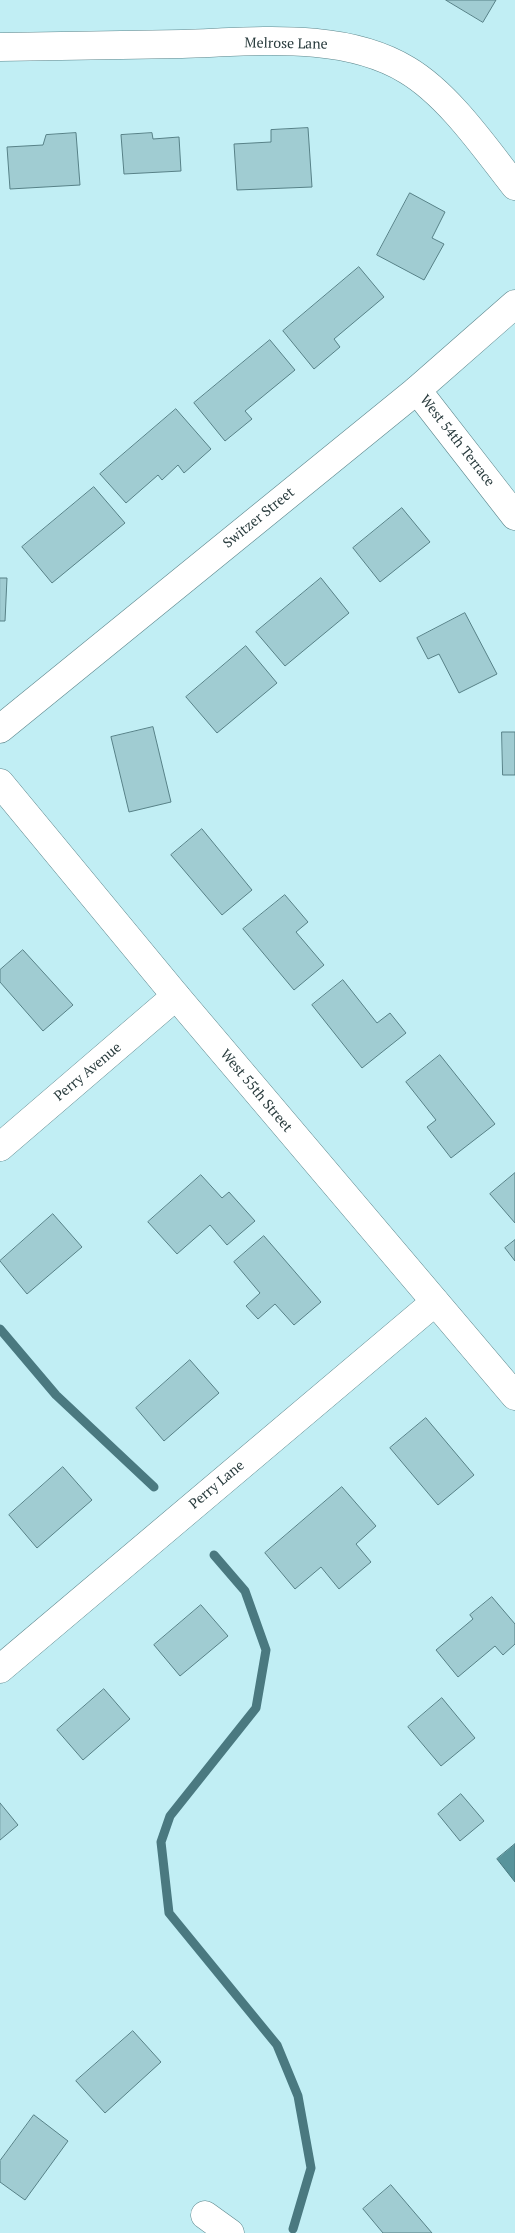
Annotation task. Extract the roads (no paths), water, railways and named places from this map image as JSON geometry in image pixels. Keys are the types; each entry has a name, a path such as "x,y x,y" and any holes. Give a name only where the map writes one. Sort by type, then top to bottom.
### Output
{"street":[{"name":"Melrose Lane","path":"0,46 264,42 338,45 368,52 408,70 448,104 515,186"},
{"name":"Switzer Street","path":"0,728 417,390 515,304"},
{"name":"West 54th Terrace","path":"417,390 515,516"},
{"name":"West 55th Street","path":"0,783 176,996 515,1396"},
{"name":"Perry Avenue","path":"0,1147 176,996"},
{"name":"Perry Lane","path":"0,1669 435,1302"},
{"path":"205,2215 230,2233"}],"water":[{"path":"515,1844 515,1882 497,1859"}],"waterway":[{"path":"0,1329 56,1395 154,1487"},
{"path":"214,1555 245,1591 266,1650 256,1708 170,1816 161,1842 169,1913 277,2045 298,2096 311,2168 293,2229"}]}
